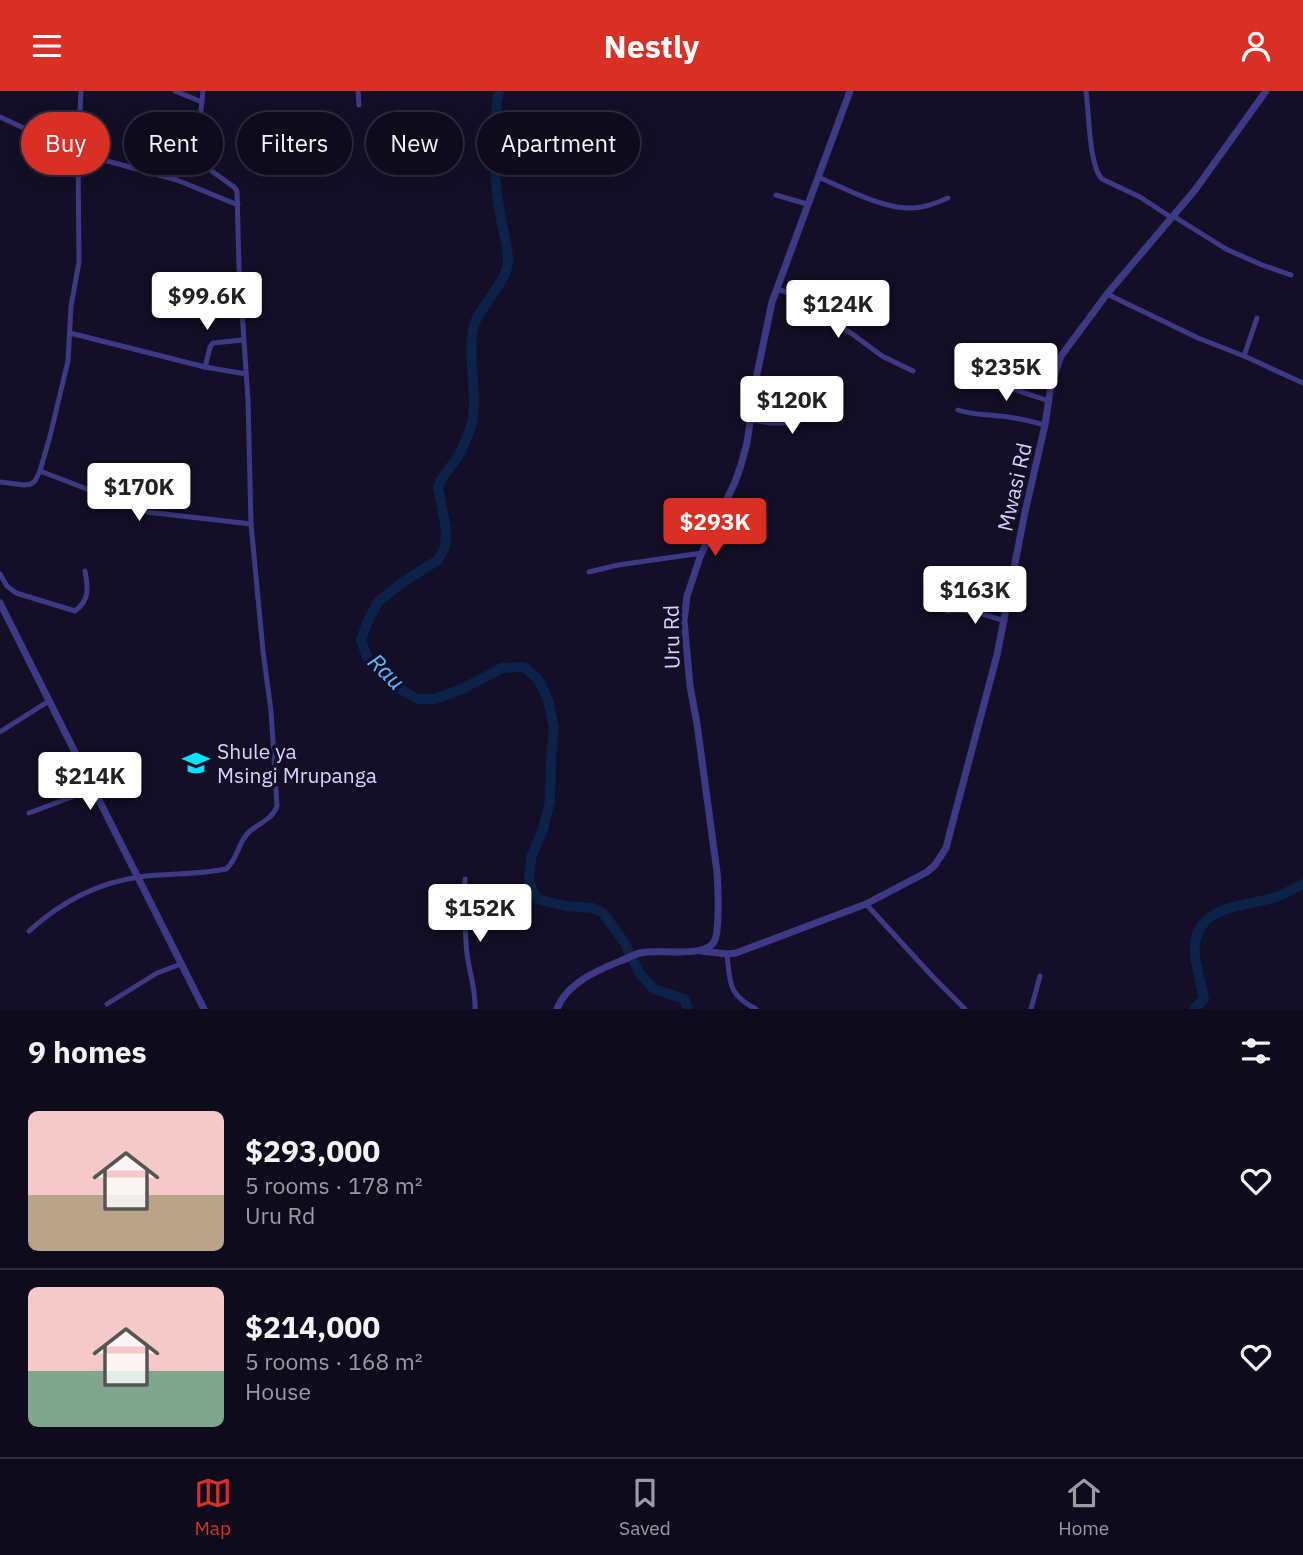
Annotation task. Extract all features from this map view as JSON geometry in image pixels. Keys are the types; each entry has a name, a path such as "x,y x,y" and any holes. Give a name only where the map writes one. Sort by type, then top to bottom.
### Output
{"street":[{"path":"80,112 81,91"},
{"path":"175,91 202,101"},
{"path":"29,931 58,907 100,886 138,877 226,869 233,862 246,835 276,811 271,712 251,524 237,191 196,158 204,91"},
{"path":"358,91 359,105"},
{"name":"Uru Rd","path":"701,951 716,938 718,895 701,746 690,686 684,620 687,596 702,553 735,482 747,443 766,324 776,289 850,91"},
{"path":"1086,91 1092,144 1098,175 1102,179 1153,205 1226,249 1291,275"},
{"name":"Mwasi Rd","path":"701,951 736,953 771,941 866,904 927,872 935,865 946,848 997,655 1055,369 1061,356 1107,294 1172,217 1266,91"},
{"path":"0,117 21,127"},
{"path":"110,162 177,180 238,205"},
{"path":"0,482 31,484 40,471 68,361 71,306 79,250 78,175"},
{"path":"818,177 900,208 918,208 948,198"},
{"path":"776,195 807,204"},
{"path":"776,289 820,301 823,316 882,356 913,371"},
{"path":"1107,294 1198,338 1244,355 1303,383"},
{"path":"1244,355 1257,318"},
{"path":"70,333 205,367 246,374"},
{"path":"205,367 213,343 243,340"},
{"path":"981,378 1049,401"},
{"path":"958,410 972,415 999,415 1045,425"},
{"path":"751,421 783,423 835,417"},
{"path":"40,471 147,512 251,524"},
{"path":"589,572 702,553"},
{"path":"0,574 7,586 16,593 75,611 79,610 88,592 85,571"},
{"path":"0,603 204,1009"},
{"path":"947,611 967,610 1005,621"},
{"path":"0,732 49,701"},
{"path":"29,813 93,789"},
{"path":"465,879 464,919 476,999 475,1009"},
{"path":"866,904 965,1009"},
{"path":"557,1009 571,988 604,968 631,956 655,951 701,951"},
{"path":"727,954 735,995 756,1009"},
{"path":"107,1004 149,977 181,964"},
{"path":"1031,1009 1041,976"},
{"path":"955,1000 956,1009"}],"waterway":[{"name":"Rau","path":"499,91 495,119 495,169 508,260 505,275 476,320 473,332 471,345 474,401 471,426 458,456 438,487 446,529 445,547 438,560 378,602 361,640 367,657 402,690 418,699 435,699 462,689 502,668 524,667 538,679 548,700 554,728 550,801 543,829 531,858 529,882 537,899 566,906 593,908 603,913 624,942 640,974 654,989 684,999 688,1009"},
{"path":"1194,1009 1204,999 1195,956 1200,928 1219,912 1273,898 1303,884"}],"place":[{"name":"Shule ya Msingi Mrupanga","path":"196,763"}]}
